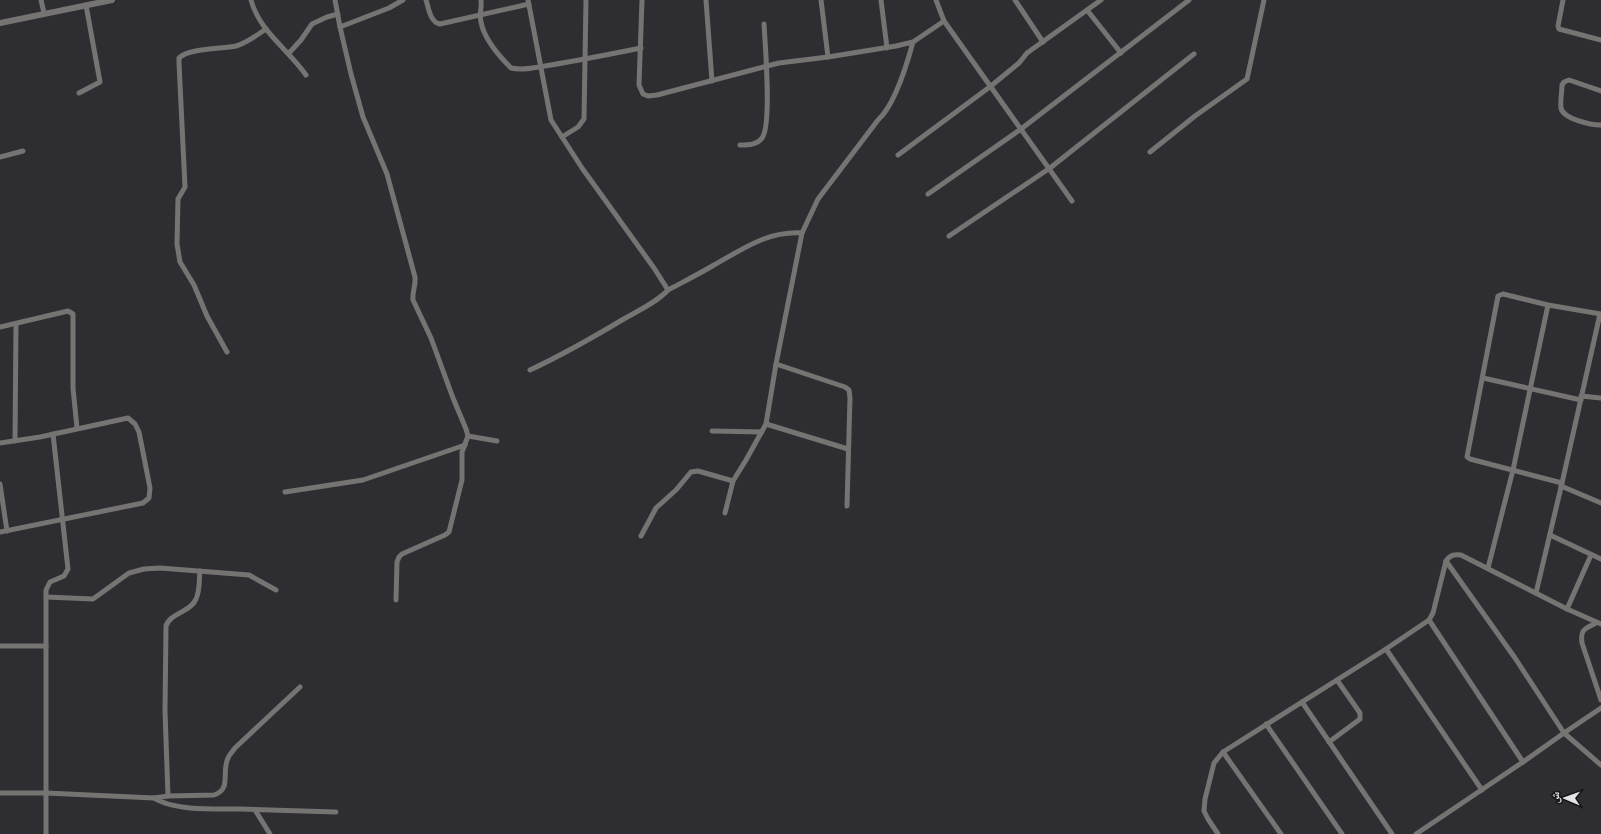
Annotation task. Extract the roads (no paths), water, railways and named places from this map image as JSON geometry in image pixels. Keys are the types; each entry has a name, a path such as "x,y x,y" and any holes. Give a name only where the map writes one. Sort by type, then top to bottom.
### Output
{"street":[{"path":"41,0 44,13"},
{"path":"0,23 86,5 98,1 112,0"},
{"path":"251,0 254,12 266,29 289,53 306,75"},
{"path":"336,0 340,27 363,117 387,174 415,276 416,282 413,300 431,338 468,436 461,462 462,480 451,527 445,535 402,554 399,557 397,562 396,600"},
{"path":"340,27 389,8 403,0"},
{"path":"426,0 430,14 436,23 440,24 528,2 551,120 582,168 654,268 668,290"},
{"path":"481,0 480,21 489,40 511,68 515,69 584,60 641,48"},
{"path":"562,137 578,127 584,119 586,0"},
{"path":"642,0 639,85 643,94 648,96 767,68 779,63 886,48 912,42 944,21"},
{"path":"706,0 712,81"},
{"path":"821,0 828,57"},
{"path":"881,0 886,48"},
{"path":"936,0 944,21 1072,201"},
{"path":"1015,0 1043,42"},
{"path":"898,156 991,86 1019,63 1027,53 1101,0"},
{"path":"928,194 1021,129 1189,0"},
{"path":"1150,152 1195,116 1247,79 1264,0"},
{"path":"1563,0 1558,26 1559,28 1601,40"},
{"path":"79,93 100,82 86,5"},
{"path":"1087,10 1121,53"},
{"path":"289,53 301,40 312,24 338,14"},
{"path":"740,144 752,145 762,140 764,136 767,118 767,68 764,24"},
{"path":"227,352 207,316 194,284 180,262 177,244 178,199 185,187 178,63 179,58 186,53 244,44 266,29"},
{"path":"725,513 733,481 766,424 776,364 802,233 818,199 878,120 885,113 906,65 912,42"},
{"path":"949,236 1050,168 1194,54"},
{"path":"1601,91 1569,80 1566,81 1562,85 1561,109 1565,114 1576,120 1601,125"},
{"path":"0,157 23,151"},
{"path":"530,370 556,358 631,315 662,296 668,290 740,249 759,240 790,233 802,233"},
{"path":"1536,593 1562,484 1600,314 1548,305 1503,294 1498,296 1467,457 1562,484 1601,503"},
{"path":"1488,568 1513,470 1548,305"},
{"path":"0,327 68,311 73,314 73,388 77,428"},
{"path":"15,441 16,324"},
{"path":"776,364 845,387 849,390 847,506"},
{"path":"1483,378 1581,398 1601,398"},
{"path":"0,443 53,434 128,418 139,432 150,493 147,501 143,503 0,532"},
{"path":"766,424 848,449"},
{"path":"712,431 762,432"},
{"path":"46,834 46,597 47,586 50,582 64,576 68,569 53,434"},
{"path":"468,436 497,441"},
{"path":"285,492 363,480 465,444"},
{"path":"641,536 656,508 676,490 691,472 698,471 733,481"},
{"path":"0,484 7,531"},
{"path":"1550,535 1601,559"},
{"path":"1218,834 1204,811 1205,800 1214,763 1223,752 1386,649 1429,620 1446,560 1450,556 1461,554 1599,624"},
{"path":"1567,609 1591,554"},
{"path":"1446,560 1515,658 1564,733 1601,765"},
{"path":"46,597 94,599 129,573 144,569 160,568 250,575 276,590"},
{"path":"168,796 165,710 166,626 170,619 194,603 198,594 200,571"},
{"path":"1429,620 1523,762"},
{"path":"1599,624 1583,630 1581,635 1582,643 1601,700"},
{"path":"0,646 46,646"},
{"path":"1386,649 1482,790"},
{"path":"1329,742 1360,720 1361,717 1360,713 1337,680"},
{"path":"0,793 46,793 154,798 168,796 214,795 223,791 228,758 235,748 300,687"},
{"path":"1302,702 1392,834"},
{"path":"1416,834 1601,708"},
{"path":"1266,724 1342,834"},
{"path":"1223,752 1281,834"},
{"path":"154,798 161,803 173,806 336,812"},
{"path":"255,810 270,834"}]}
